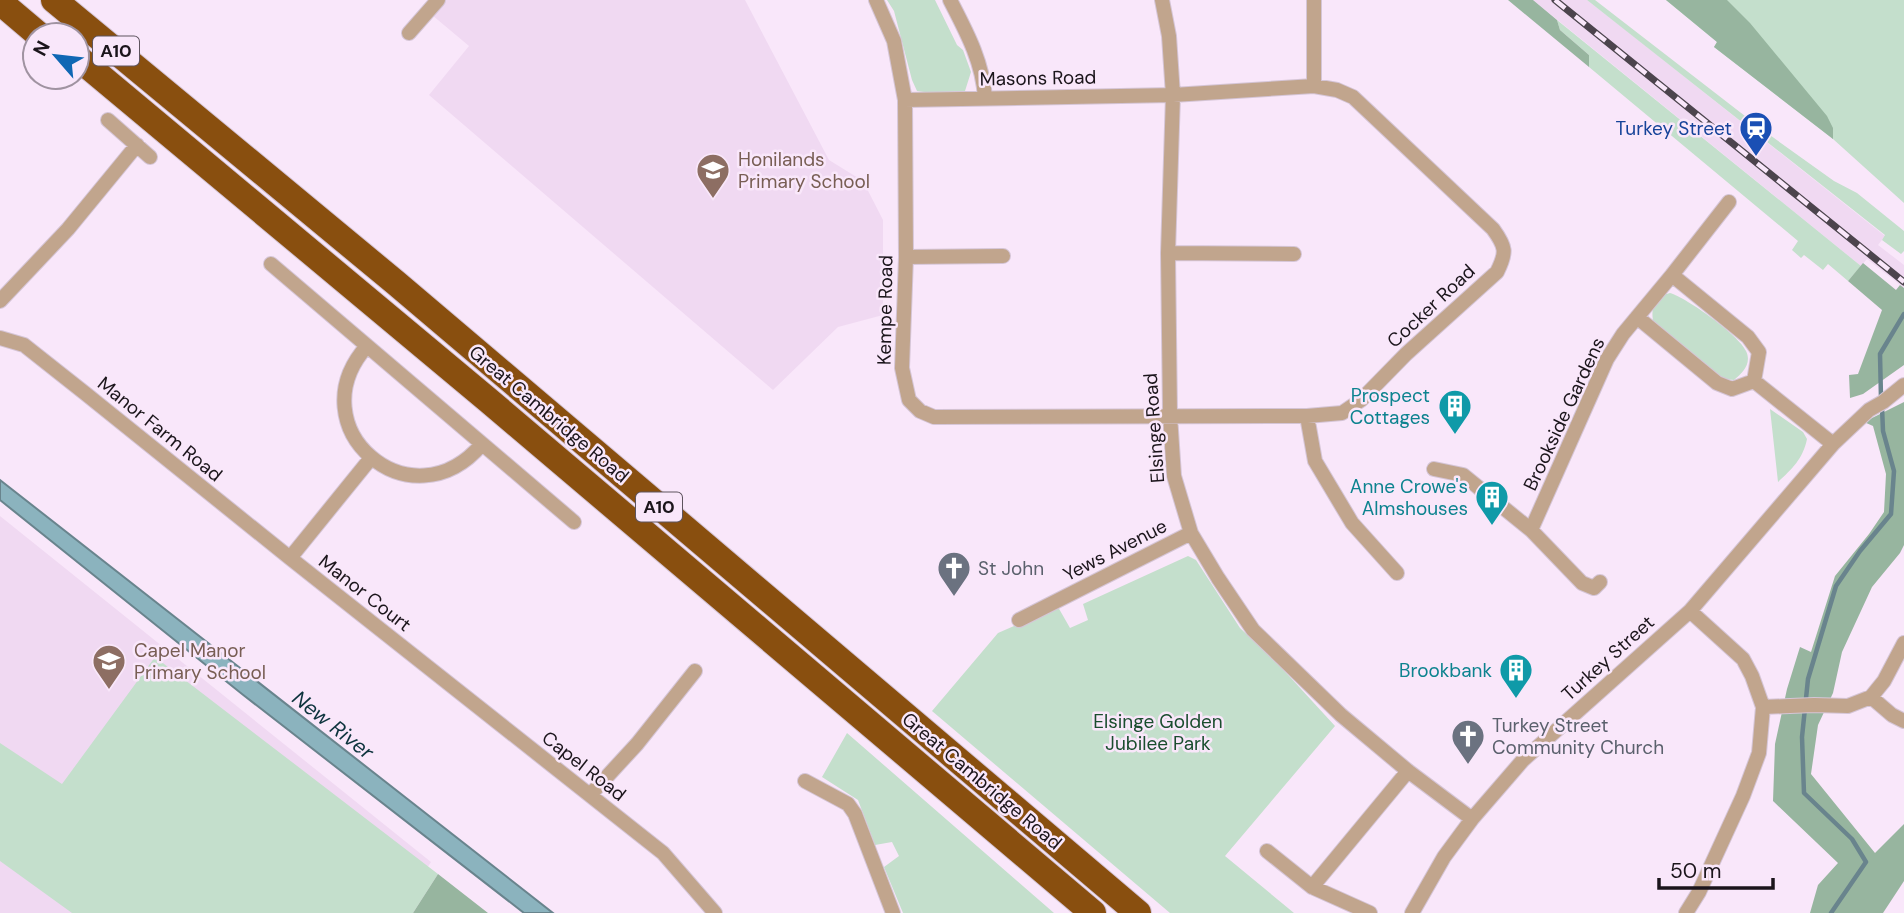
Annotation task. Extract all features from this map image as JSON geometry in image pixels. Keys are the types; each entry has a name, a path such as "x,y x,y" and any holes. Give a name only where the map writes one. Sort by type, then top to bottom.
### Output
{"highway":[{"path":"24,0 48,21"},
{"name":"Great Cambridge Road","path":"54,0 396,283 1138,913"},
{"path":"0,2 22,21"},
{"name":"Great Cambridge Road","path":"91,69 488,400 1093,913"}],"street":[{"path":"409,33 438,0"},
{"name":"Kempe Road","path":"876,0 894,41 905,100 906,257 902,368 909,400 920,411 934,417 1170,415"},
{"path":"950,0 972,43 984,82 985,98"},
{"name":"Elsinge Road","path":"1161,0 1169,36 1173,95 1168,253 1170,415 1174,476 1191,534 1253,629 1341,715 1408,771 1472,818"},
{"path":"1314,0 1314,86"},
{"name":"Cocker Road","path":"1170,415 1342,413 1361,400 1406,354 1497,272 1503,259 1504,245 1493,229 1353,97 1337,90 1314,86 1173,95"},
{"name":"Masons Road","path":"905,100 1173,95"},
{"path":"108,120 150,157"},
{"path":"0,301 68,229 137,145"},
{"name":"Brookside Gardens","path":"1531,530 1607,359 1623,334 1729,202"},
{"path":"1168,253 1294,254"},
{"path":"906,257 1003,256"},
{"path":"271,264 574,522"},
{"path":"1672,275 1748,337 1759,352 1754,381"},
{"path":"1637,317 1717,383 1732,389 1754,381"},
{"name":"Manor Farm Road","path":"0,338 23,345 290,558"},
{"path":"367,346 349,372 344,397 346,419 354,438 371,458 397,472 411,475 436,474 460,465 482,444"},
{"path":"1754,381 1833,444"},
{"name":"Turkey Street","path":"1412,913 1444,857 1472,818 1523,760 1690,611 1833,444 1869,410 1903,387"},
{"path":"1307,415 1315,461 1352,523 1397,573"},
{"name":"Manor Court","path":"371,458 290,558 419,660"},
{"path":"1434,469 1463,475 1531,530 1582,583 1594,587 1600,582"},
{"name":"Yews Avenue","path":"1019,620 1191,534"},
{"path":"1686,913 1699,892 1743,796 1759,753 1763,707 1743,659 1690,611"},
{"path":"1763,707 1848,706 1871,697 1884,681 1904,643"},
{"name":"Capel Road","path":"419,660 663,853 715,913"},
{"path":"590,796 637,744 695,671"},
{"path":"1871,697 1892,715 1904,721"},
{"path":"1312,887 1408,771"},
{"path":"805,782 848,804 855,814 893,913"},
{"path":"1267,850 1312,887 1370,913"}],"shaded area":[{"name":"Honilands Primary School","path":"444,0 745,0 829,160 863,181 883,220 883,315 838,327 773,390 429,95 469,46 432,15"},
{"path":"1533,0 1587,0 1885,236 1878,245 1904,265 1904,288 1867,259 1861,266"},
{"name":"Capel Manor Primary School","path":"0,516 431,862 398,913 0,913"}],"green space":[{"path":"887,0 935,0 957,45 963,50 971,72 965,91 917,91 894,11"},
{"path":"1508,0 1533,0 1557,20 1560,30 1589,55 1589,67"},
{"path":"1587,0 1595,0 1767,133 1834,181 1857,193 1904,231 1904,251 1901,254 1882,240 1885,235"},
{"path":"1666,0 1904,0 1904,203 1833,139 1714,47 1717,42"},
{"path":"1666,0 1727,0 1750,23 1827,116 1833,128 1833,139 1714,47 1717,42"},
{"path":"1557,20 1861,266 1848,281 1828,264 1823,270 1804,255 1801,258 1792,250 1798,241 1589,67 1589,55 1560,30"},
{"path":"1863,263 1896,290 1900,285 1904,288 1904,365 1863,394 1850,398 1849,375 1858,374 1882,310 1848,281"},
{"path":"1670,293 1712,318 1741,344 1748,360 1743,371 1734,380 1724,379 1654,325 1652,314 1656,301"},
{"path":"1904,402 1904,545 1872,587 1842,652 1833,693 1818,725 1811,774 1875,853 1904,824 1904,881 1883,913 1810,913 1818,885 1838,863 1773,801 1775,744 1787,689 1800,647 1811,652 1835,576 1884,512 1886,474 1873,426 1864,422"},
{"path":"1770,409 1803,432 1807,439 1800,458 1778,482"},
{"name":"Elsinge Golden Jubilee Park","path":"1188,556 1196,560 1240,628 1279,665 1335,726 1225,856 1294,913 1170,913 932,711 998,633 1058,607 1070,628 1088,620 1083,604"},
{"name":"Capel Manor Primary School","path":"155,657 438,874 413,913 72,913 0,861 0,743 62,784"},
{"path":"847,733 1054,913 903,913 884,867 899,856 892,842 875,845 858,800 822,777"},
{"path":"438,874 488,913 413,913"}],"water":[{"path":"0,480 553,913 524,913 242,694 0,500"}],"waterway":[{"path":"1881,398 1880,354 1904,314"},
{"path":"1831,913 1866,862 1852,839 1804,793 1802,737 1808,679 1836,586 1860,551 1891,514 1894,471 1883,431 1882,407"}],"railway":[{"path":"1555,0 1904,282"}],"place":[{"name":"Turkey Street","path":"1756,158"},
{"name":"Honilands Primary School","path":"713,200"},
{"name":"Prospect Cottages","path":"1455,436"},
{"name":"Anne Crowe's Almshouses","path":"1492,527"},
{"name":"St John","path":"954,598"},
{"name":"Capel Manor Primary School","path":"109,691"},
{"name":"Brookbank","path":"1516,700"},
{"name":"Turkey Street Community Church","path":"1468,766"}],"water label":[{"name":"New River","path":"333,725"}]}
